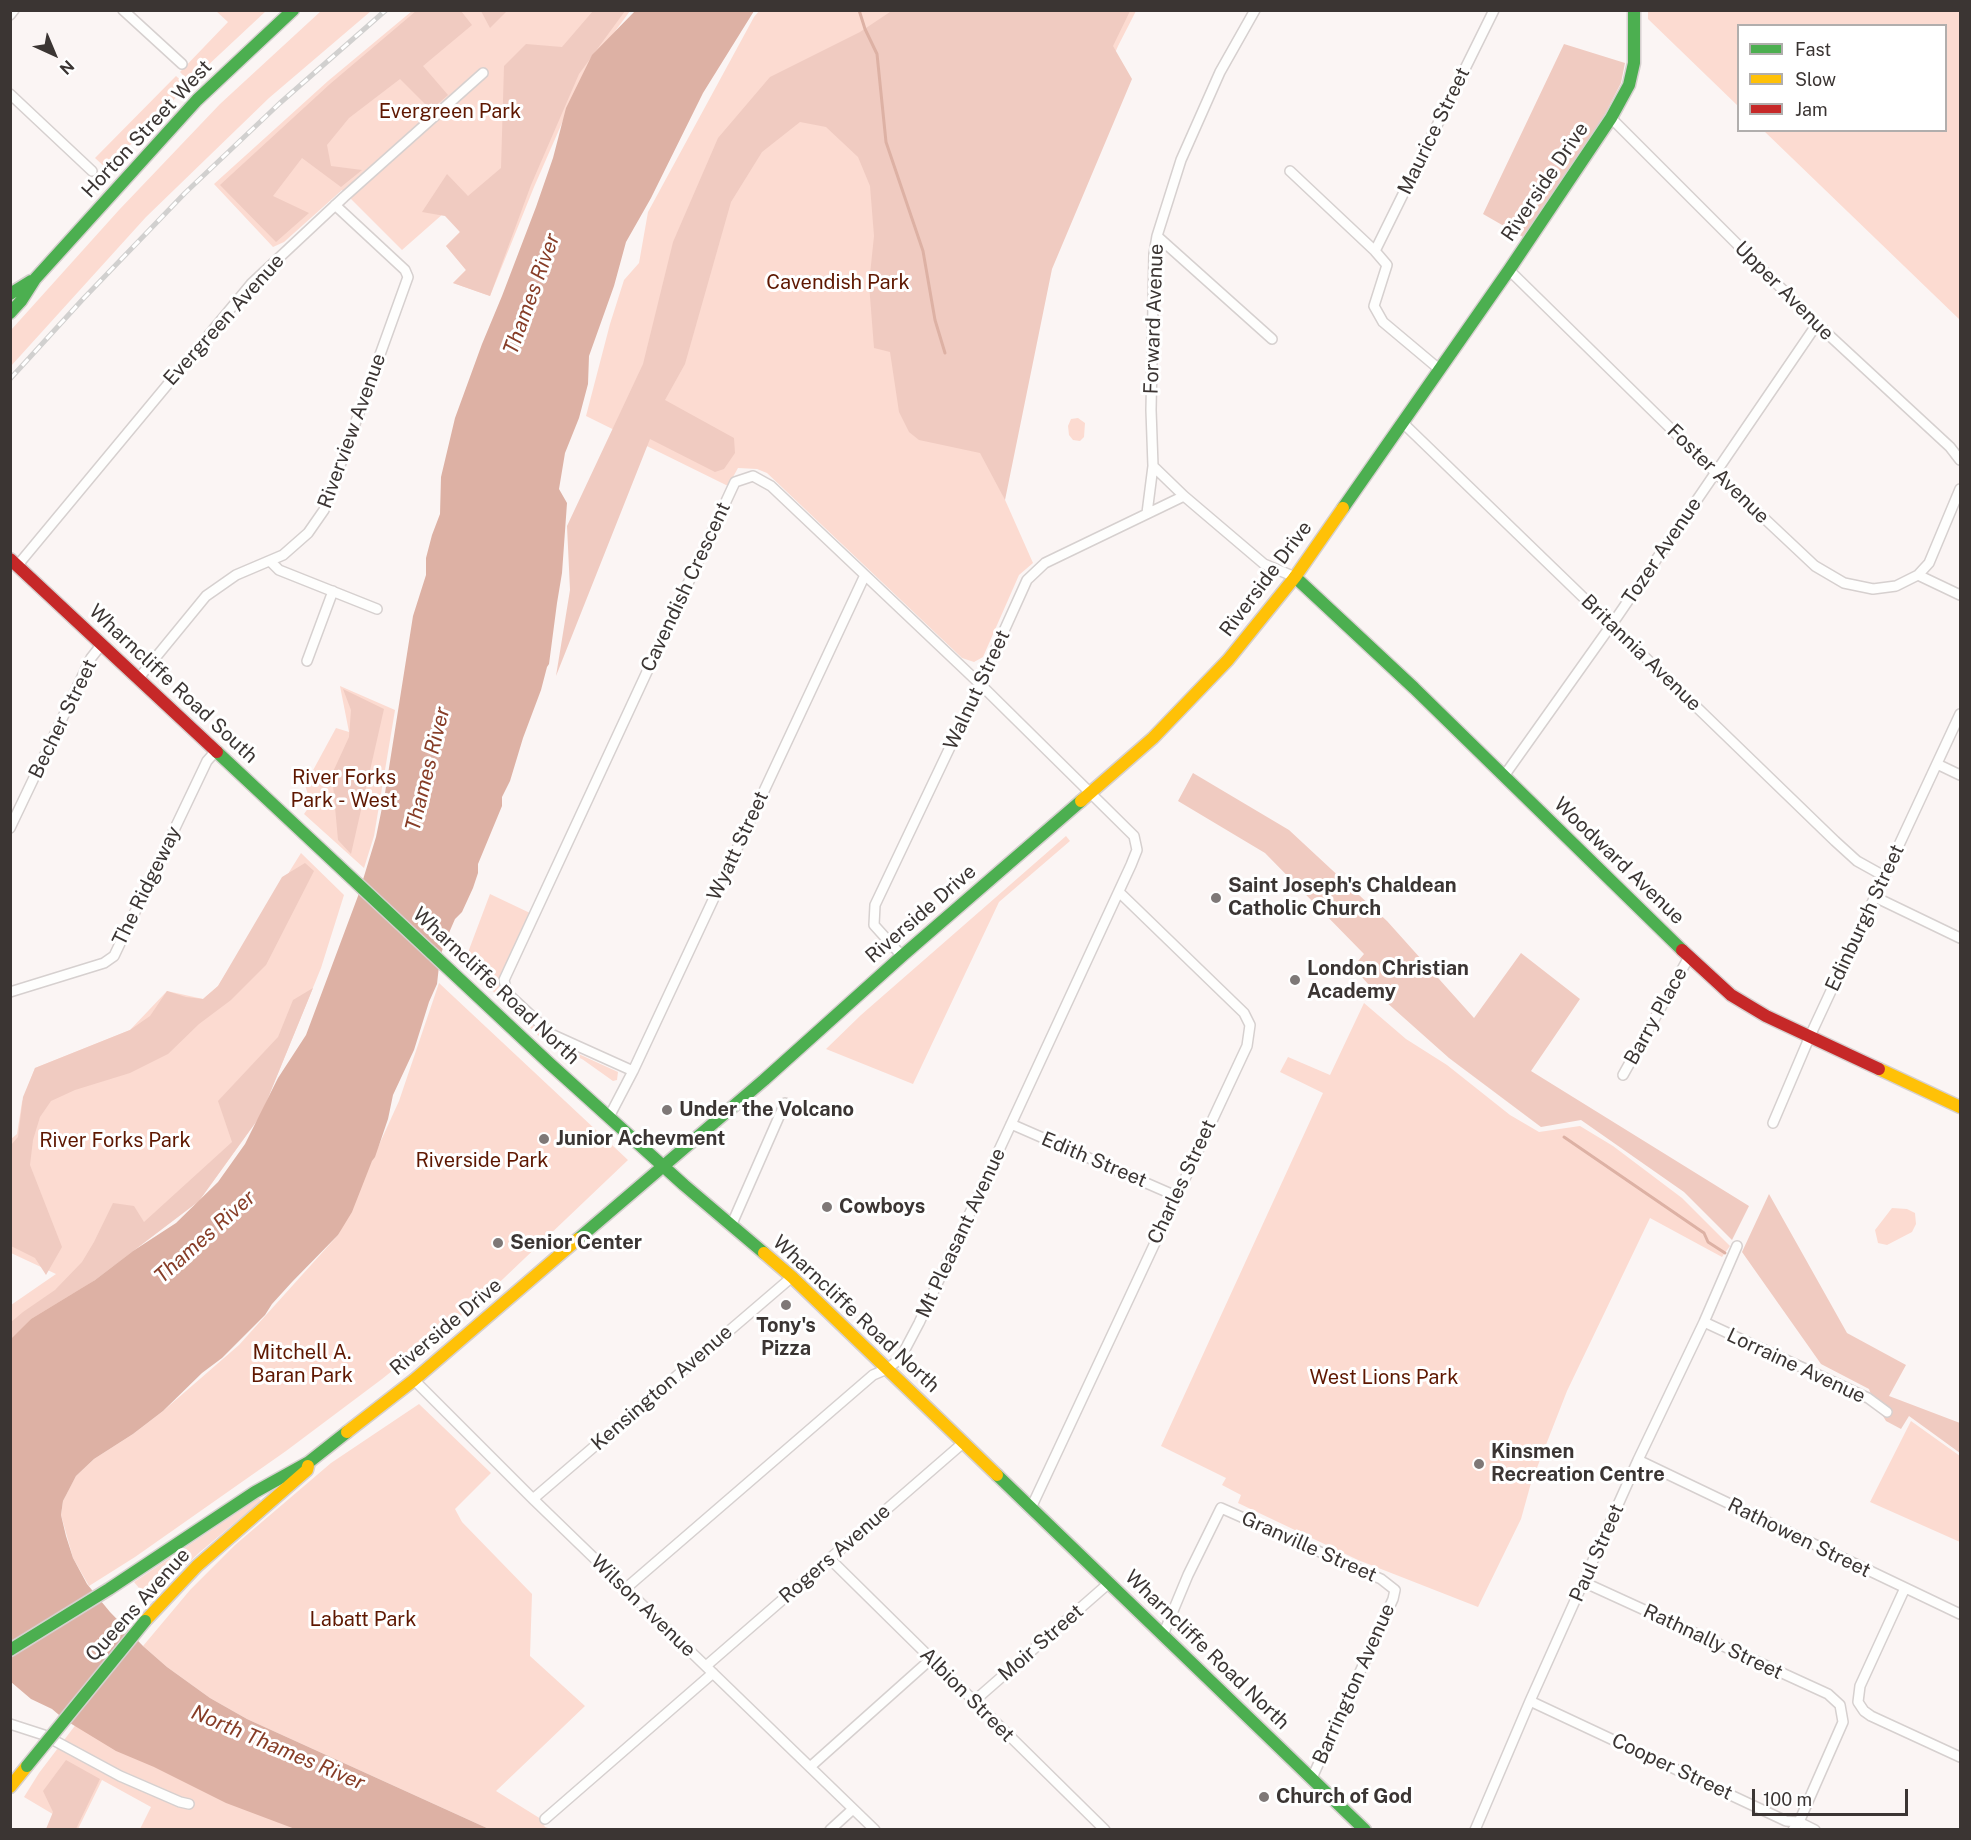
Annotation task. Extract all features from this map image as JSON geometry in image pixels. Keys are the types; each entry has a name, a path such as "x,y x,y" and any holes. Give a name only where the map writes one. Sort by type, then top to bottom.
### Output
{"main road":[{"name":"Horton Street West","path":"10,313 35,279 196,100 293,10"},
{"name":"Riverside Drive","path":"10,1650 109,1589 255,1492 309,1462 414,1380 764,1080 902,956 1153,738 1228,660 1295,577 1509,270 1611,118 1629,85 1634,63 1634,10"},
{"name":"Horton Street West","path":"10,294 35,279"},
{"name":"Wharncliffe Road South","path":"14,563 308,838"},
{"name":"Woodward Avenue","path":"1295,577 1731,995 1766,1016 1960,1107"},
{"name":"Wharncliffe Road North","path":"308,838 609,1117 792,1277 1365,1830"},
{"name":"Queens Avenue","path":"10,1787 145,1621 176,1587 307,1470 309,1462"}],"street":[{"path":"10,15 14,10"},
{"path":"123,10 182,64"},
{"name":"Forward Avenue","path":"1147,513 1153,465 1151,410 1154,254 1157,236 1180,160 1220,72 1255,10"},
{"name":"Maurice Street","path":"1376,251 1494,10"},
{"name":"Evergreen Avenue","path":"14,563 251,284 335,205 483,73"},
{"path":"10,94 93,171"},
{"name":"Upper Avenue","path":"1611,118 1817,324 1950,447 1960,460"},
{"path":"1290,171 1376,251 1387,265 1374,306 1383,322 1439,369"},
{"name":"Riverview Avenue","path":"138,679 213,590 236,575 283,555 308,533 324,510 408,281 405,270 335,205"},
{"path":"1157,236 1272,339"},
{"name":"Foster Avenue","path":"1509,270 1716,473 1815,566 1844,583 1873,590 1896,586 1918,575"},
{"name":"Tozer Avenue","path":"1504,776 1612,624 1817,324"},
{"name":"Britannia Avenue","path":"1403,423 1850,855 1884,876"},
{"path":"1153,465 1184,496 1264,564 1295,577"},
{"name":"Cavendish Crescent","path":"633,1071 551,1034 507,993 504,980 735,482 753,476 771,486 1090,791"},
{"path":"1960,489 1929,563 1918,575 1960,595"},
{"name":"Walnut Street","path":"902,956 874,925 875,905 980,684 1026,580 1046,563 1184,496"},
{"path":"270,561 279,570 377,609"},
{"name":"Wyatt Street","path":"609,1117 633,1071 865,575"},
{"path":"307,661 333,591"},
{"name":"Becher Street","path":"10,828 91,658 102,644"},
{"name":"Edinburgh Street","path":"1773,1123 1810,1036 1960,714"},
{"name":"The Ridgeway","path":"10,992 104,963 114,956 207,761 215,752"},
{"path":"1937,764 1960,775"},
{"name":"Mt Pleasant Avenue","path":"626,1589 873,1375 887,1369 900,1359 919,1323 1137,849 1134,836 1090,791"},
{"name":"Charles Street","path":"1031,1508 1247,1046 1250,1025 1244,1012 1119,892"},
{"path":"1875,897 1960,938"},
{"name":"Barry Place","path":"1623,1075 1689,957"},
{"path":"731,1226 785,1103"},
{"name":"Edith Street","path":"1011,1125 1176,1196"},
{"name":"Paul Street","path":"1475,1830 1638,1460 1704,1322 1737,1246"},
{"name":"Kensington Avenue","path":"533,1499 792,1277"},
{"name":"Lorraine Avenue","path":"1704,1322 1868,1398 1887,1412"},
{"name":"Wilson Avenue","path":"414,1380 533,1499 875,1830"},
{"name":"Rogers Avenue","path":"545,1819 830,1559 963,1443"},
{"name":"Rathowen Street","path":"1638,1460 1960,1614"},
{"name":"Granville Street","path":"1163,1635 1188,1575 1221,1508 1381,1579 1395,1590"},
{"name":"Albion Street","path":"830,1559 1106,1830"},
{"name":"Moir Street","path":"974,1702 1109,1583"},
{"name":"Rathnally Street","path":"1583,1584 1592,1586 1828,1694 1840,1705 1843,1722 1796,1826"},
{"path":"1905,1588 1860,1686 1858,1702 1871,1716 1960,1757"},
{"name":"Barrington Avenue","path":"1312,1778 1393,1599 1395,1590"},
{"path":"810,1767 931,1659"},
{"name":"Cooper Street","path":"1530,1701 1796,1826 1815,1830"},
{"path":"10,1724 44,1735 120,1776 189,1804"},
{"path":"830,1830 853,1809"}],"green space":[{"path":"893,10 1130,11 1113,46 1132,79 1052,269 1005,500 980,453 919,440 909,432 899,412 890,352 874,348 869,284 874,236 870,186 858,157 826,127 800,122 762,152 731,202 685,364 665,400 734,438 735,453 724,469 715,472 650,439 556,676 570,590 567,526 643,364 673,242 718,138 770,77 860,32"},
{"path":"216,11 266,11 190,82 180,72 228,22"},
{"path":"321,11 371,11 269,98 146,217 11,366 11,330 119,210 220,104"},
{"name":"Evergreen Park","path":"412,11 630,11 583,75 490,296 453,283 466,270 446,246 460,232 444,213 402,250 342,190 284,242 273,247 214,184 328,81"},
{"path":"416,11 461,11 472,25 423,66 448,95 431,110 400,79 349,118 327,145 331,166 362,170 341,187 302,158 273,196 309,213 276,242 220,185 330,84"},
{"path":"481,11 507,11 490,28"},
{"path":"593,11 625,11 579,74 531,185 490,296 453,283 466,270 446,246 460,232 445,216 422,212 447,174 468,196 501,168 504,66 526,44 562,47"},
{"name":"Cavendish Park","path":"759,11 1136,11 1118,46 1066,169 998,484 1033,563 1019,575 983,657 974,662 962,658 767,473 757,469 738,468 728,486 586,416 624,280 639,263 648,212"},
{"path":"1648,11 1960,11 1960,320 1765,132 1947,132 1947,24 1737,24 1737,105 1648,19"},
{"path":"1564,44 1625,63 1621,83 1602,120 1523,237 1483,214"},
{"path":"176,76 187,86 107,169 95,158"},
{"path":"1078,418 1085,423 1084,437 1080,441 1073,440 1069,435 1068,426 1071,419"},
{"name":"River Forks Park - West","path":"340,686 395,710 374,836 364,868 304,814 311,804 305,785 336,728 349,732"},
{"path":"343,689 384,709 351,854 338,840 332,774 349,737 351,710"},
{"path":"1193,773 1289,830 1387,921 1474,1018 1521,953 1580,999 1531,1071 1749,1206 1732,1240 1684,1192 1581,1120 1541,1127 1449,1058 1376,993 1353,967 1364,954 1265,853 1178,801"},
{"path":"1066,836 1070,841 999,902 913,1084 826,1049 861,1015"},
{"name":"River Forks Park","path":"301,853 344,895 321,968 261,1115 199,1201 11,1340 11,1305 56,1274 11,1253 11,1139 17,1134 22,1102 35,1068 130,1030 167,991 203,999 218,986"},
{"path":"305,863 314,871 266,965 231,1000 199,1024 168,1054 130,1073 75,1090 51,1101 40,1117 33,1140 30,1165 62,1247 46,1275 35,1258 11,1246 11,1145 18,1137 23,1097 35,1068 130,1030 150,1016 167,991 203,999 218,986 282,877"},
{"path":"490,894 530,913 498,980 500,994 548,1040 618,1072 617,1080 613,1081 582,1059 548,1045 464,963"},
{"name":"Riverside Park","path":"439,983 628,1160 483,1298 382,1379 286,1451 135,1557 89,1586 73,1558 61,1515 63,1501 76,1476 94,1459 163,1411 239,1345 338,1235 399,1101"},
{"path":"313,988 261,1115 199,1201 95,1280 31,1319 11,1340 10,1323 55,1290 82,1262 113,1203 134,1206 144,1222 232,1142 218,1101 278,1037 293,1000"},
{"name":"West Lions Park","path":"1364,1003 1406,1039 1447,1065 1510,1115 1539,1132 1580,1126 1613,1146 1682,1198 1730,1246 1722,1257 1650,1218 1567,1391 1531,1483 1521,1519 1478,1607 1358,1560 1238,1503 1241,1495 1222,1485 1226,1478 1161,1446 1323,1093 1280,1072 1288,1057 1330,1075"},
{"path":"1769,1194 1847,1333 1906,1365 1889,1396 1960,1423 1960,1453 1909,1416 1901,1429 1886,1421 1869,1389 1821,1364 1742,1252"},
{"path":"1892,1208 1907,1209 1915,1213 1916,1224 1912,1232 1887,1245 1878,1243 1875,1230"},
{"name":"Labatt Park","path":"419,1404 491,1473 455,1509 462,1522 532,1594 530,1656 585,1706 496,1791 541,1819 545,1827 551,1829 489,1829 247,1719 210,1698 167,1667 143,1646 190,1590 235,1545 331,1463"},
{"path":"1911,1421 1960,1456 1960,1542 1870,1502"},
{"path":"259,1498 261,1501 200,1552 149,1600 134,1582"},
{"path":"77,1723 314,1829 140,1829 151,1807 102,1780 78,1829 24,1797"},
{"path":"66,1760 100,1779 76,1829 46,1829 53,1812 43,1791"}],"water":[{"path":"635,11 754,11 703,93 651,198 626,242 614,286 589,356 588,384 579,418 565,453 559,489 567,503 562,573 549,664 510,781 502,797 502,806 478,864 478,873 473,888 445,942 440,957 437,984 414,1050 393,1095 388,1119 375,1157 352,1212 338,1235 222,1358 202,1373 163,1411 94,1459 76,1476 63,1501 61,1515 66,1536 73,1558 87,1584 110,1612 167,1667 210,1698 247,1719 489,1829 295,1829 226,1803 116,1751 65,1720 52,1709 31,1699 11,1682 10,1340 31,1319 95,1280 133,1251 176,1223 218,1182 245,1144 278,1078 306,1035 358,896 376,837 413,616 426,575 426,558 432,535 440,514 441,477 455,418 536,207 553,158 566,108 592,55"}],"waterway":[{"path":"859,10 877,54 886,142 923,251 935,320 945,353"},
{"path":"1564,1137 1704,1233 1708,1242 1725,1253"}],"railway":[{"path":"10,379 185,193 280,103 386,10"}],"traffic: fast":[{"path":"10,313 35,279 197,100 293,10"},
{"path":"1343,508 1509,270 1611,118 1629,85 1634,63 1634,10"},
{"path":"10,294 31,281"},
{"path":"1295,577 1414,688 1682,950"},
{"path":"217,752 549,1063 684,1185 764,1253"},
{"path":"578,1239 764,1080 902,956 1081,801"},
{"path":"10,1650 109,1589 255,1492 309,1462 347,1432"},
{"path":"997,1475 1365,1830"},
{"path":"27,1766 145,1621"}],"traffic: slow":[{"path":"1081,801 1153,738 1228,660 1295,577 1343,508"},
{"path":"1879,1069 1960,1107"},
{"path":"347,1432 414,1380 578,1239"},
{"path":"764,1253 792,1277 997,1475"},
{"path":"145,1621 197,1566 307,1470 308,1466"},
{"path":"10,1787 27,1766"}],"traffic: jam":[{"path":"10,559 217,752"},
{"path":"1682,950 1731,995 1766,1016 1879,1069"}],"place":[{"name":"Saint Joseph's Chaldean Catholic Church","path":"1216,898"},
{"name":"London Christian Academy","path":"1295,980"},
{"name":"Under the Volcano","path":"667,1110"},
{"name":"Junior Achevment","path":"544,1139"},
{"name":"Cowboys","path":"827,1207"},
{"name":"Senior Center","path":"498,1243"},
{"name":"Tony's Pizza","path":"786,1305"},
{"name":"Kinsmen Recreation Centre","path":"1479,1464"},
{"name":"Church of God","path":"1264,1797"}],"water label":[{"name":"Thames River","path":"532,294"},
{"name":"Thames River","path":"428,769"},
{"name":"Thames River","path":"205,1237"},
{"name":"North Thames River","path":"278,1748"}],"park label":[{"name":"Mitchell A. Baran Park","path":"302,1364"}]}
